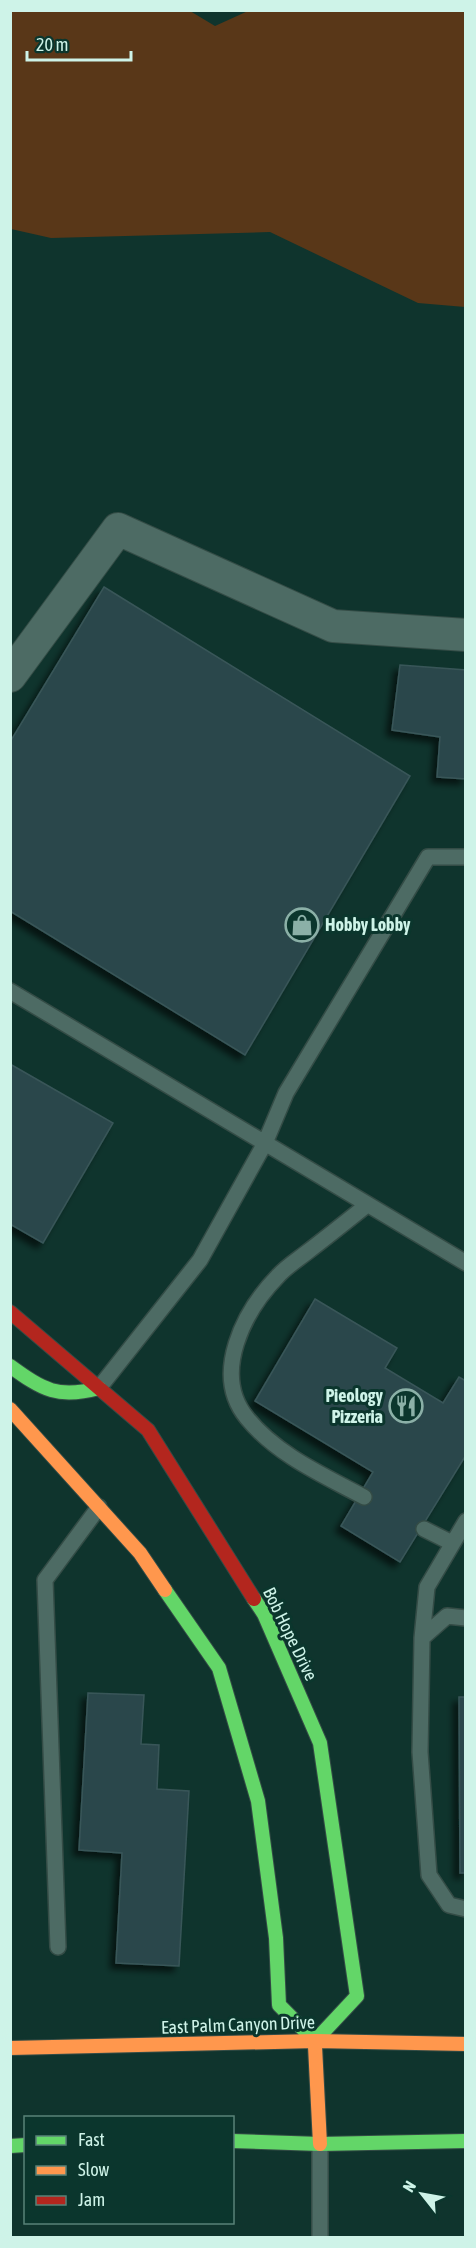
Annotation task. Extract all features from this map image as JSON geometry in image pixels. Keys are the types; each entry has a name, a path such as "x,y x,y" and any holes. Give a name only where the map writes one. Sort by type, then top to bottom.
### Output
{"main road":[{"name":"Bob Hope Drive","path":"10,1312 148,1430 264,1614 320,1743 357,1996 315,2041"},
{"path":"10,1366 47,1391 64,1396 99,1388"},
{"path":"10,1409 140,1553 219,1668 258,1801 276,1938 279,2005 315,2041 320,2144"},
{"name":"East Palm Canyon Drive","path":"10,2048 315,2041 465,2044"},
{"path":"234,2141 320,2144 465,2141"}],"street":[{"path":"10,676 118,529 333,626 465,635"}],"lane":[{"path":"99,1388 200,1260 265,1143 286,1093 428,857 465,856"},
{"path":"10,992 465,1263"},
{"path":"363,1497 280,1449 261,1433 246,1417 233,1392 231,1365 239,1336 254,1306 278,1276 367,1204"},
{"path":"58,1947 45,1580 99,1507"},
{"path":"465,1521 427,1587 422,1638 420,1752 429,1875 449,1905 465,1909"},
{"path":"424,1529 452,1543"},
{"path":"422,1638 447,1616 465,1618"},
{"path":"320,2144 320,2238"}],"shaded area":[{"path":"11,10 190,11 215,26 248,11 465,11 465,307 418,303 270,232 51,238 11,229"}],"building":[{"path":"104,587 410,776 245,1055 10,911 10,742"},
{"path":"400,665 466,670 466,779 437,777 440,737 392,730"},
{"path":"10,1064 113,1123 43,1243 10,1224"},
{"path":"315,1299 397,1348 385,1368 443,1403 459,1377 466,1381 466,1455 400,1562 341,1526 373,1472 255,1401"},
{"path":"88,1693 144,1695 141,1744 159,1745 157,1789 189,1791 179,1966 116,1963 122,1853 79,1850"},
{"path":"459,1697 466,1697 466,1873 460,1873"}],"traffic: fast":[{"path":"10,1366 32,1381 52,1390 72,1393 99,1388"},
{"path":"165,1590 219,1668 258,1801 276,1938 279,2005 315,2041 315,2046"},
{"path":"254,1599 264,1614 320,1743 357,1996 315,2041"},
{"path":"234,2141 320,2144 466,2141"},
{"path":"10,2146 24,2145"}],"traffic: slow":[{"path":"10,1409 140,1553 165,1590"},
{"path":"10,2048 315,2041 466,2044"},
{"path":"315,2046 320,2144"}],"traffic: jam":[{"path":"10,1312 148,1430 254,1599"}],"place":[{"name":"Hobby Lobby","path":"302,925"},
{"name":"Pieology Pizzeria","path":"406,1406"}]}
